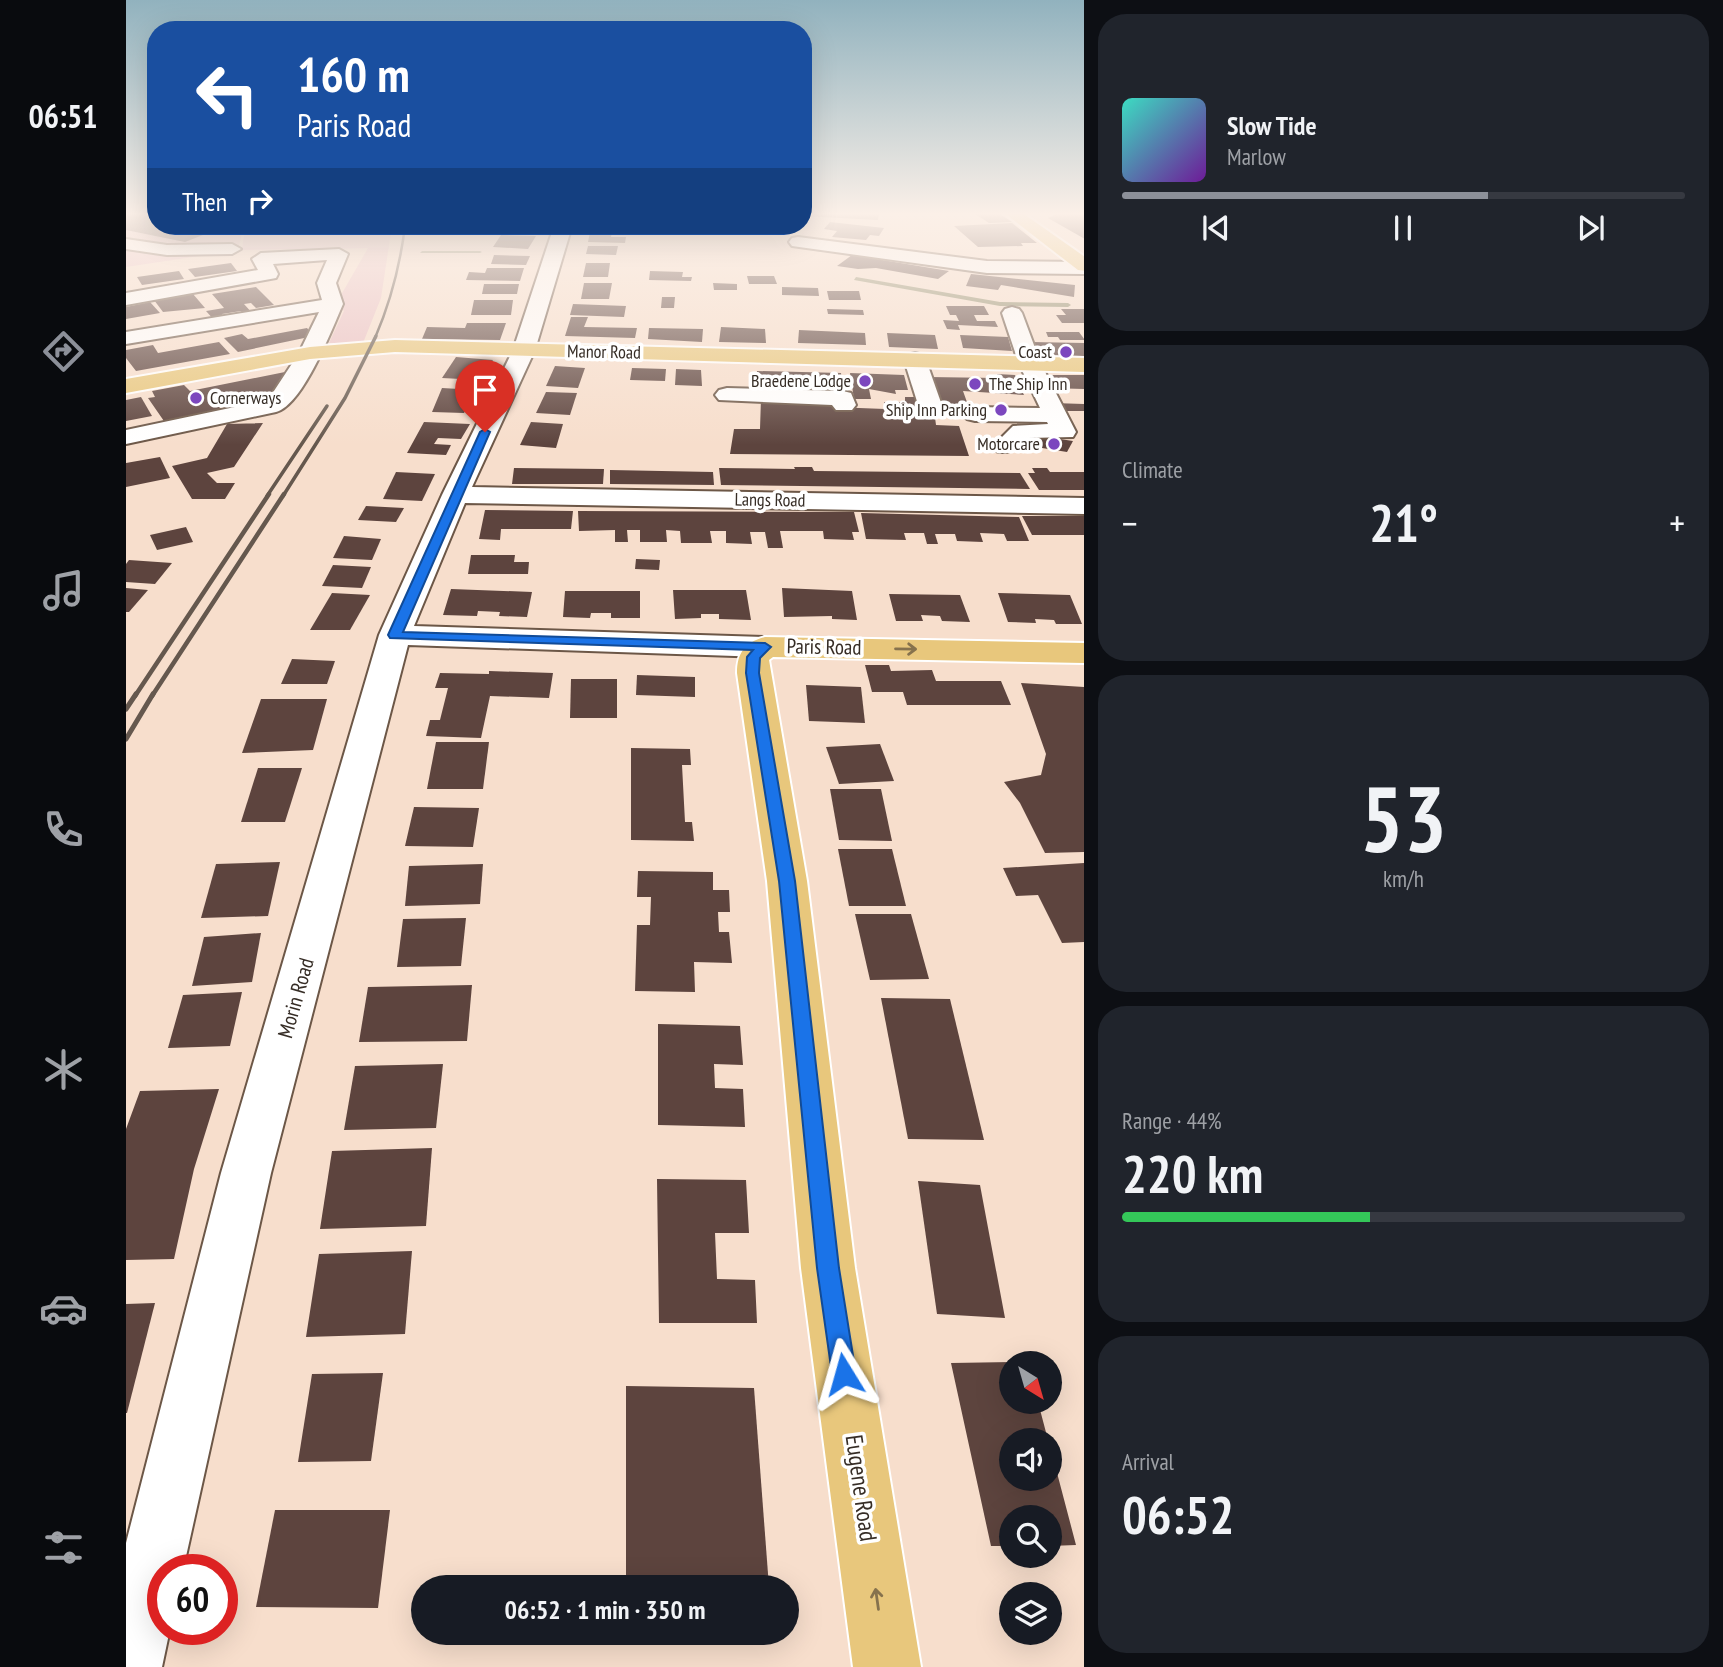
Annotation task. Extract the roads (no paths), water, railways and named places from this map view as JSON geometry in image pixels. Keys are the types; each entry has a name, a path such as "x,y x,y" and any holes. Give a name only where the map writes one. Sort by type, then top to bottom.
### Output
{"main road":[{"name":"Manor Road","path":"126,386 310,353 395,346 1084,365"},
{"name":"Paris Road","path":"765,647 1084,653"},
{"name":"Eugene Road","path":"765,647 753,657 752,673 787,881 828,1268 887,1667"}],"street":[{"path":"126,299 174,290"},
{"path":"126,437 276,405 281,401 310,353 333,304 308,290"},
{"path":"320,295 322,290"},
{"name":"Morin Road","path":"128,1667 246,1173 395,635 455,495 524,350 543,290"},
{"path":"126,338 320,295"},
{"path":"1005,446 1023,431 1063,432 1030,364 1012,313"},
{"path":"727,355 726,405 843,398 844,405"},
{"path":"915,360 932,411"},
{"path":"975,414 1054,415"},
{"name":"Langs Road","path":"455,495 1084,506"},
{"name":"Paris Road","path":"395,635 765,647"}],"waterway":[{"path":"918,290 1000,304 1068,305"}],"railway":[{"path":"375,338 392,290"},
{"path":"283,496 345,398 375,338"},
{"path":"267,496 327,406"},
{"path":"135,696 269,494"},
{"path":"152,696 284,494"},
{"path":"126,709 136,694"},
{"path":"126,739 153,694"}],"place":[{"name":"Coast","path":"1066,352"},
{"name":"Braedene Lodge","path":"865,381"},
{"name":"The Ship Inn","path":"975,384"},
{"name":"Cornerways","path":"196,398"},
{"name":"Ship Inn Parking","path":"1001,410"},
{"name":"Motorcare","path":"1054,444"}]}
